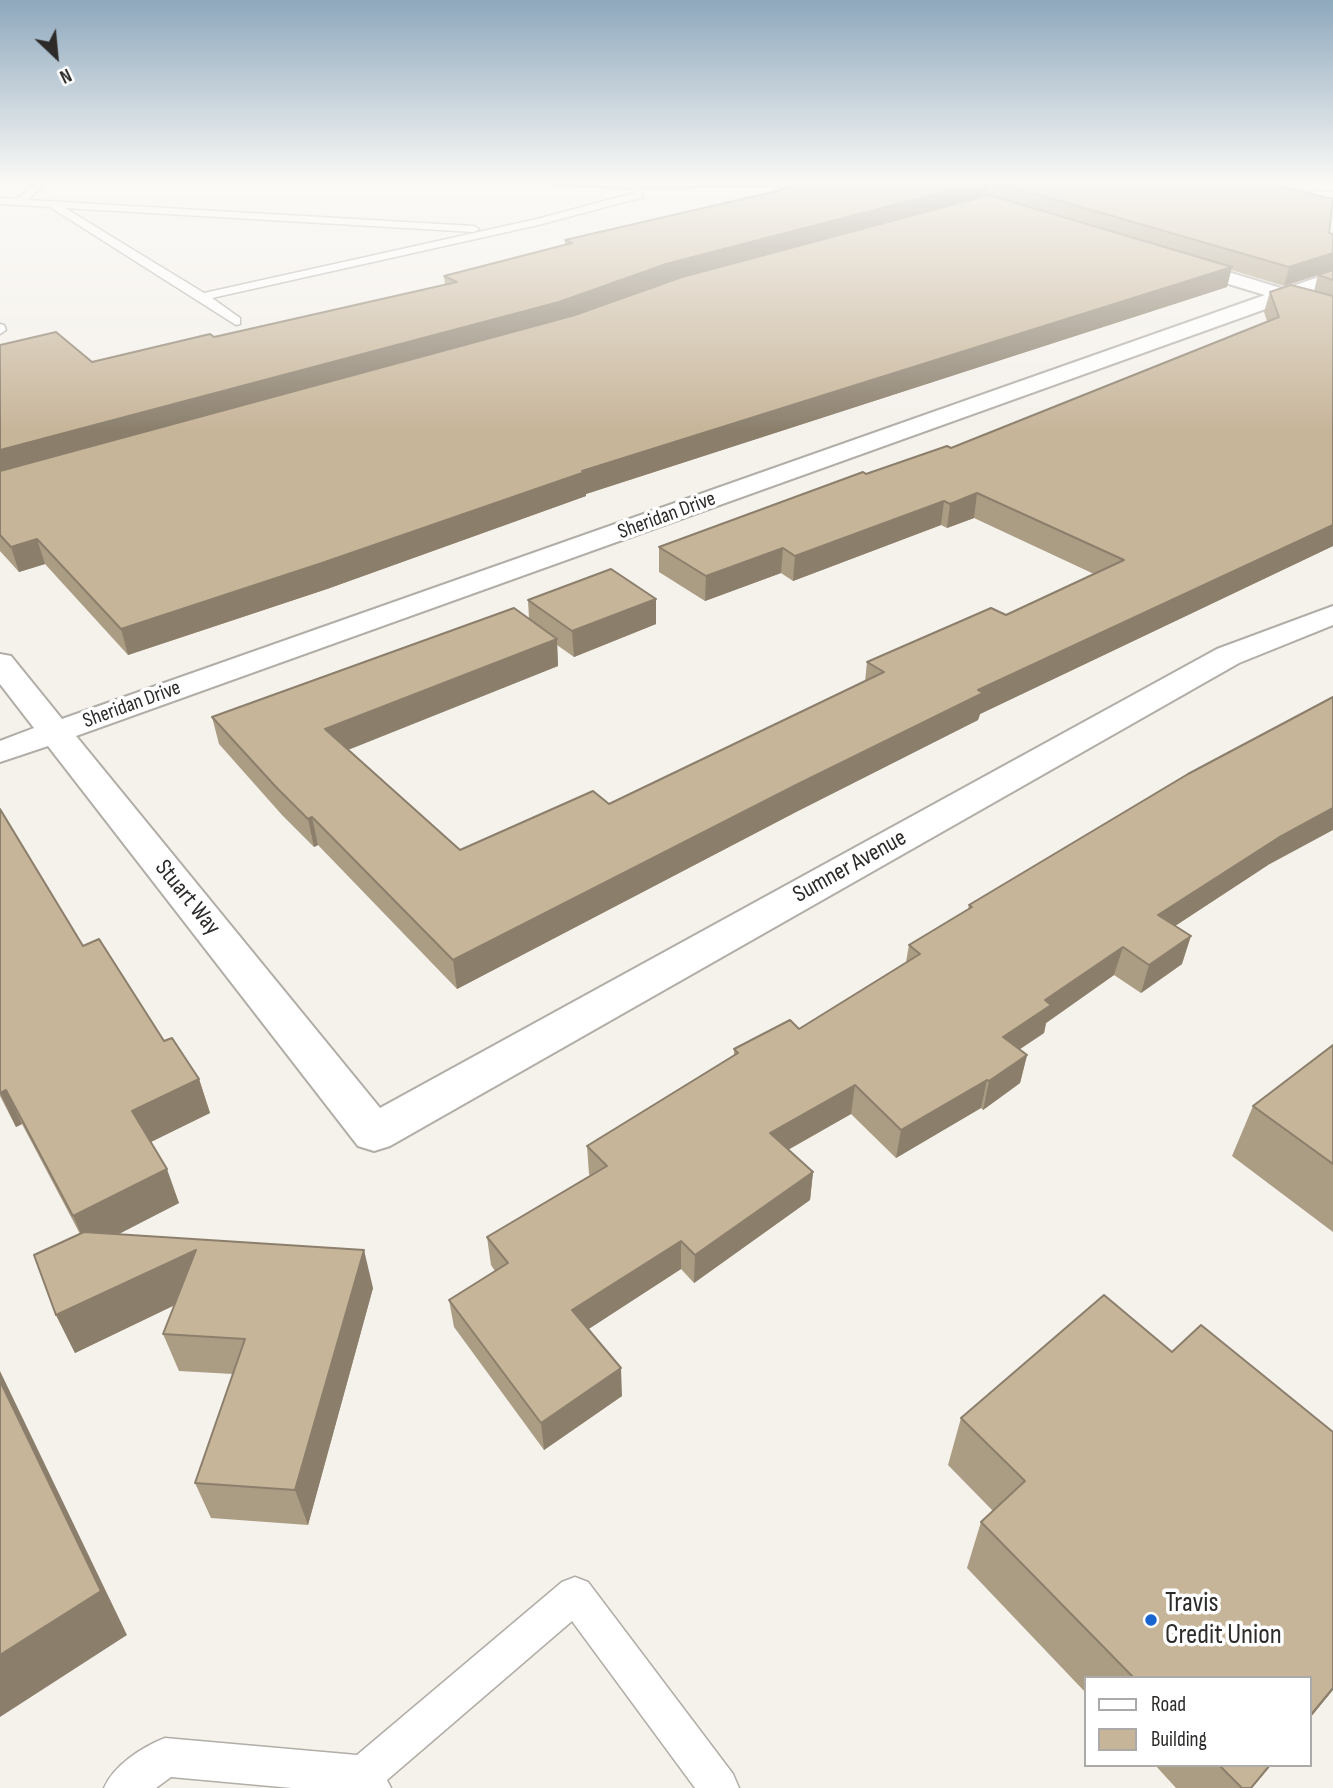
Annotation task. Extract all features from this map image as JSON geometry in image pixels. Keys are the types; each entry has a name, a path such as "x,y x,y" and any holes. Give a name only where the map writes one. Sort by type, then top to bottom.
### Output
{"street":[{"path":"1183,264 1333,310"},
{"name":"Sheridan Drive","path":"0,752 1333,278"},
{"name":"Sumner Avenue","path":"374,1133 1228,656 1333,615"},
{"name":"Stuart Way","path":"0,663 374,1133"}],"lane":[{"path":"149,264 236,321"},
{"path":"202,297 347,264"},
{"path":"124,1788 165,1757 367,1782 575,1595 719,1788"}],"building":[{"path":"489,264 665,264 559,302 0,450 0,345 56,332 92,362 457,282 444,276"},
{"path":"729,264 1223,264 1232,267 582,471 585,472 121,629 37,539 11,547 0,535 0,471 575,315 682,277"},
{"path":"1333,270 1333,280 1318,275"},
{"path":"1291,285 1333,296 1333,525 978,690 983,693 453,960 312,817 308,819 276,787 212,717 514,608 557,639 325,729 460,850 593,791 609,804 884,672 867,662 991,608 1006,615 1124,560 977,493 950,504 944,501 795,556 783,548 706,576 659,547 863,472 866,474 947,446 951,448 1279,317 1270,292"},
{"path":"611,569 656,599 572,631 528,600"},
{"path":"1333,697 1333,808 1278,838 1158,915 1191,936 1149,965 1123,947 1045,1000 1051,1005 1003,1037 1027,1055 989,1081 901,1130 855,1085 770,1133 813,1172 695,1255 681,1241 572,1310 621,1368 541,1423 449,1300 508,1263 487,1237 607,1166 587,1146 738,1053 734,1049 790,1020 799,1029 920,954 909,945 972,907 969,905 1188,774"},
{"path":"0,809 83,946 99,939 164,1041 172,1038 199,1079 132,1111 167,1169 73,1216 6,1090 0,1093"},
{"path":"1333,1045 1333,1164 1253,1106"},
{"path":"84,1232 364,1250 295,1490 195,1483 245,1339 163,1334 196,1250 56,1315 34,1255"},
{"path":"1104,1295 1172,1352 1201,1325 1333,1432 1333,1688 1312,1714 1312,1676 1132,1676 981,1522 1025,1481 961,1418"},
{"path":"0,1381 101,1591 0,1655"},
{"path":"1221,1767 1268,1767 1251,1788 1242,1788"}],"place":[{"name":"Travis Credit Union","path":"1151,1620"}]}
